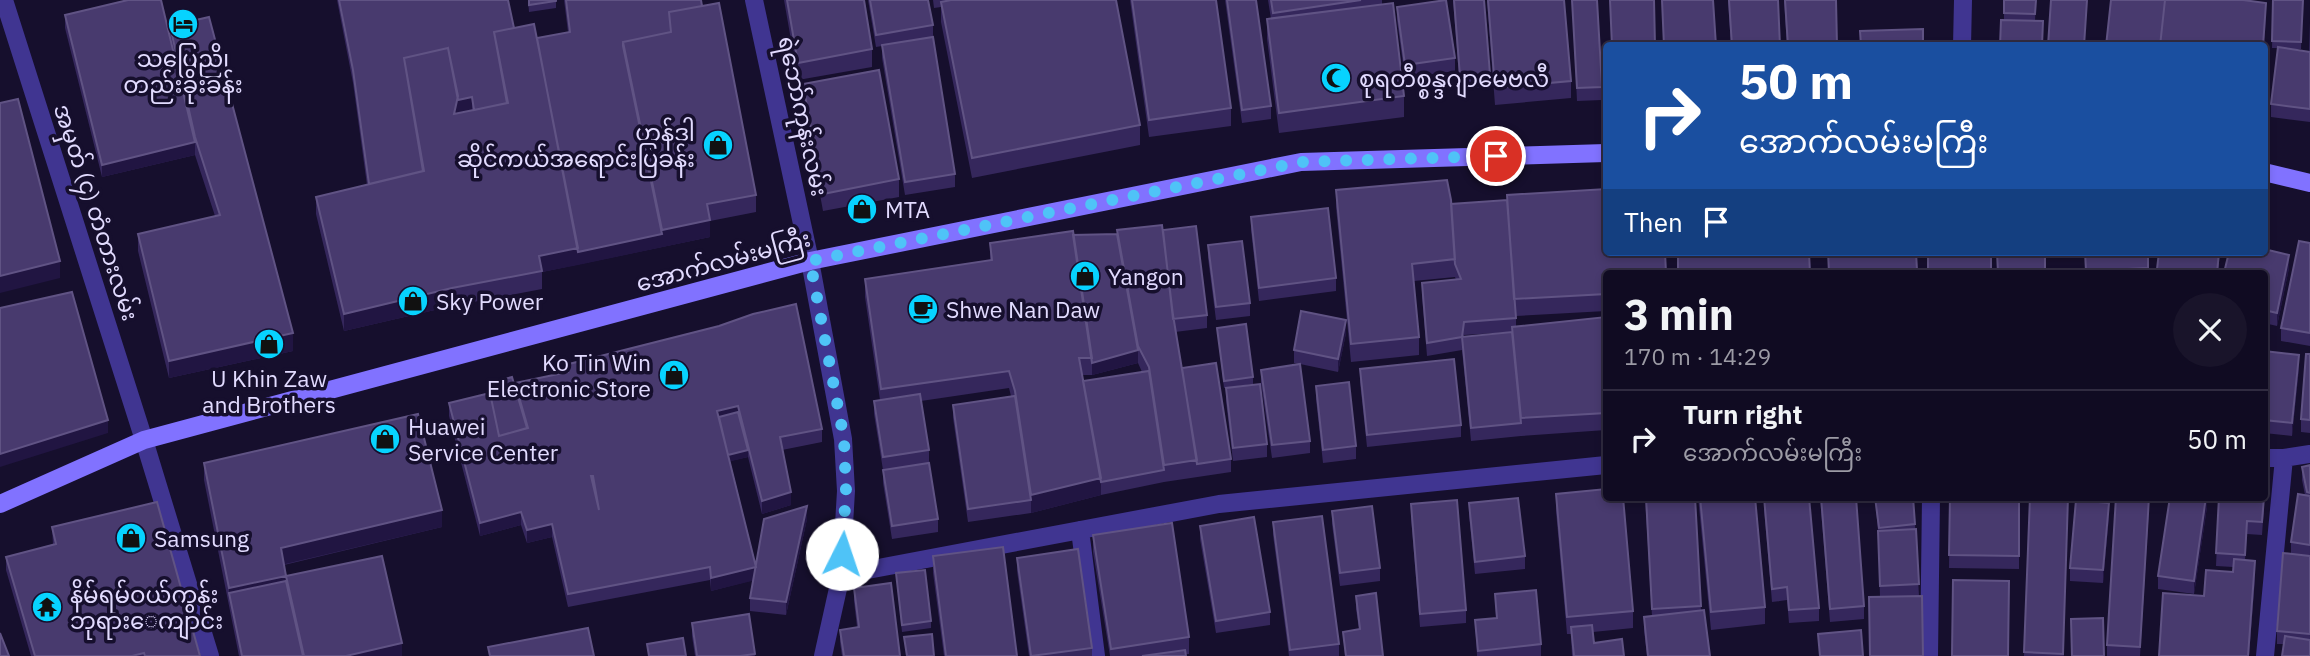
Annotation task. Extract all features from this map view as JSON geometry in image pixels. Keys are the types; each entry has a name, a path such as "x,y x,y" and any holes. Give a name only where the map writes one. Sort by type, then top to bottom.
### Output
{"main road":[{"name":"အောက်လမ်းမကြီး","path":"0,505 144,440 810,261 1301,162 1603,153"},
{"path":"2268,173 2310,183"}],"street":[{"name":"အမှတ် (၄) တံတားလမ်း","path":"4,0 210,656"},
{"name":"ရဲဘော်ကုန်းလမ်း","path":"754,0 810,261 844,439 846,491 841,575 823,656"},
{"path":"1962,42 1963,0"},
{"path":"2268,458 2310,454"},
{"path":"2265,656 2284,458"},
{"path":"841,575 1219,504 1603,465"},
{"path":"1929,656 1931,501"},
{"path":"1080,530 1096,656"}],"building":[{"path":"128,0 161,0 195,142 102,165 65,15"},
{"path":"339,0 508,0 514,28 494,32 507,103 474,110 472,97 458,100 448,48 404,58 423,171 369,184 353,70"},
{"path":"529,0 556,0 556,1 529,5"},
{"path":"566,0 701,0 702,6 669,12 671,32 623,42 662,234 578,252 537,38 570,32"},
{"path":"787,0 864,0 872,49 798,63"},
{"path":"870,0 928,0 933,25 876,35"},
{"path":"1116,0 1140,125 972,158 941,2"},
{"path":"1132,0 1216,0 1231,108 1149,120"},
{"path":"1227,0 1256,0 1271,106 1242,110"},
{"path":"1271,0 1361,0 1273,13"},
{"path":"1446,0 1455,58 1405,65 1397,7"},
{"path":"1454,0 1484,0 1490,74 1460,76"},
{"path":"1488,0 1564,0 1571,81 1495,88"},
{"path":"1572,0 1597,0 1602,87 1577,88"},
{"path":"1610,0 1654,0 1655,42 1612,42"},
{"path":"1662,0 1713,0 1716,42 1664,42"},
{"path":"1729,0 1778,0 1780,42 1732,42"},
{"path":"1785,0 1836,0 1837,42 1788,42"},
{"path":"2004,0 2036,0 2035,14 2004,13"},
{"path":"2051,0 2087,0 2084,42 2048,42"},
{"path":"2111,0 2165,0 2160,42 2106,42"},
{"path":"2165,0 2243,0 2266,3 2263,42 2160,42"},
{"path":"2273,0 2303,0 2301,42 2272,41"},
{"path":"719,3 756,195 707,204 710,220 662,230 623,42 671,32 669,12"},
{"name":"စုရတီစ္စန္ဒဂျာမေဗလီ","path":"1393,3 1404,96 1279,113 1267,19"},
{"path":"209,17 293,333 169,361 138,234 220,215 195,137 170,26"},
{"path":"2001,20 2043,21 2042,42 2000,42"},
{"path":"534,24 578,248 539,256 542,271 452,288 344,314 316,197 424,171 404,58 448,48 458,96 454,114 508,103 494,32"},
{"path":"1923,29 1923,42 1861,42 1860,31"},
{"path":"933,37 955,174 905,182 882,45"},
{"path":"2278,47 2310,52 2310,109 2271,104"},
{"path":"879,70 899,179 823,194 803,84"},
{"path":"18,99 60,261 0,276 0,103"},
{"path":"1447,180 1455,259 1412,264 1419,337 1351,344 1336,190"},
{"path":"1603,189 1603,256 1665,256 1666,270 1603,270 1603,294 1514,299 1507,195"},
{"path":"1507,200 1516,318 1464,322 1462,337 1427,343 1422,283 1461,279 1455,264 1451,204"},
{"path":"1328,208 1336,278 1259,288 1251,217"},
{"path":"1162,225 1173,315 1197,460 1164,465 1149,367 1138,346 1117,230"},
{"path":"1196,226 1207,315 1173,319 1163,230"},
{"path":"1073,231 1092,358 1079,358 1101,478 1031,495 1015,391 1009,371 881,389 865,279 992,260 990,243"},
{"path":"1117,234 1138,350 1092,363 1073,235"},
{"path":"1242,241 1250,303 1216,307 1208,245"},
{"path":"2299,241 2310,243 2310,333 2281,328"},
{"path":"2268,250 2289,255 2277,313 2268,311 2268,270 2225,270 2228,256 2268,256"},
{"path":"1678,256 1809,256 1810,270 1678,270"},
{"path":"1828,256 1916,256 1917,270 1829,270"},
{"path":"1928,256 1991,256 1991,270 1928,270"},
{"path":"1997,256 2045,256 2045,270 1998,270"},
{"path":"2085,256 2148,256 2148,268 2086,270"},
{"path":"2159,256 2219,256 2217,270 2157,269"},
{"path":"72,292 108,420 0,454 0,308"},
{"path":"796,304 822,429 780,437 791,492 762,501 738,406 717,411 756,567 711,578 710,567 568,594 552,524 527,530 521,512 480,523 449,403 490,393 499,436 528,428 515,383 568,372 565,365 719,326 753,314","holes":["591,476 593,476 599,510"]},
{"path":"1301,311 1346,320 1338,359 1294,350"},
{"path":"1603,317 1603,413 1521,418 1512,327"},
{"path":"1246,324 1253,377 1224,381 1217,328"},
{"path":"1512,332 1521,423 1471,428 1462,337"},
{"path":"2268,351 2299,355 2292,423 2268,420"},
{"path":"2306,354 2310,354 2310,420 2301,419"},
{"path":"1454,359 1461,425 1367,435 1360,369"},
{"path":"1216,363 1231,459 1197,464 1182,368"},
{"path":"1300,364 1310,441 1272,445 1261,370"},
{"path":"1149,371 1164,470 1101,482 1083,381"},
{"path":"512,377 527,428 499,436 487,384"},
{"path":"1349,382 1356,446 1323,450 1316,386"},
{"path":"1260,384 1267,444 1233,448 1226,388"},
{"path":"920,394 929,450 883,457 874,401"},
{"path":"1015,396 1031,500 968,509 953,405"},
{"path":"738,412 748,450 728,455 719,417"},
{"path":"418,414 442,510 281,548 286,576 229,588 204,463"},
{"path":"929,463 938,519 892,526 883,470"},
{"path":"2310,465 2310,493 2307,492 2302,467"},
{"path":"1603,489 1603,501 1623,501 1633,611 1567,617 1556,494"},
{"path":"2298,494 2310,496 2310,545 2291,542"},
{"path":"1518,498 1525,556 1475,562 1469,503"},
{"path":"1457,500 1466,610 1420,614 1411,504"},
{"path":"1646,501 1695,501 1701,606 1652,609"},
{"path":"1700,501 1755,501 1765,607 1711,612"},
{"path":"1764,501 1809,501 1819,608 1789,610 1787,587 1772,589"},
{"path":"1821,501 1856,501 1864,606 1830,609"},
{"path":"1876,501 1913,501 1915,524 1879,528"},
{"path":"1950,501 2019,501 2019,556 1949,555"},
{"path":"2030,501 2068,501 2063,654 2024,652"},
{"path":"2076,501 2109,503 2103,570 2070,568"},
{"path":"2116,501 2149,501 2140,647 2107,645"},
{"path":"2169,501 2205,501 2194,581 2158,576"},
{"path":"2219,501 2264,501 2262,522 2247,521 2245,555 2216,553"},
{"path":"157,502 200,656 145,656 144,653 132,656 35,656 6,557 56,544 52,527"},
{"path":"807,506 786,602 750,598 764,519"},
{"path":"1372,506 1380,568 1340,573 1332,511"},
{"path":"1322,516 1339,644 1290,650 1273,522"},
{"path":"1254,517 1270,612 1216,621 1200,526"},
{"path":"1172,523 1189,637 1111,649 1093,535"},
{"path":"1916,529 1919,584 1880,586 1878,531"},
{"path":"1003,547 1017,656 946,656 933,556"},
{"path":"1078,549 1092,648 1031,656 1017,558"},
{"path":"2283,553 2310,556 2310,634 2277,631"},
{"path":"382,556 402,643 346,656 304,656 286,576"},
{"path":"2234,559 2255,561 2248,656 2159,656 2163,593 2204,596 2206,570 2233,572"},
{"path":"925,570 931,621 902,625 896,573"},
{"path":"1953,580 2009,581 2008,656 1952,656"},
{"path":"286,581 303,656 242,656 229,593"},
{"path":"891,583 900,656 844,656 840,630 859,627 854,588"},
{"path":"1536,590 1541,644 1478,651 1475,620 1497,618 1495,594"},
{"path":"1376,593 1383,656 1346,656 1343,632 1360,629 1356,596"},
{"path":"1922,596 1923,656 1870,656 1869,597"},
{"path":"1704,610 1710,656 1648,656 1644,617"},
{"path":"749,614 755,654 697,656 692,623"},
{"path":"2103,618 2104,656 2072,656 2071,619"},
{"path":"1592,625 1594,643 1622,639 1624,656 1574,656 1571,627"},
{"path":"588,628 594,656 490,656 488,647"},
{"path":"1861,630 1863,656 1820,656 1818,634"},
{"path":"0,633 9,656 0,656"},
{"path":"932,634 934,656 907,656 904,637"},
{"path":"2285,636 2310,640 2310,656 2282,656"},
{"path":"683,638 686,656 649,656 647,644"},
{"path":"1185,650 1186,656 1142,656"}],"place":[{"name":"သပြေညို တည်းခိုးခန်း","path":"183,24"},
{"name":"စုရတီစ္စန္ဒဂျာမေဗလီ","path":"1336,78"},
{"name":"ဟွန်ဒါ ဆိုင်ကယ်အရောင်းပြခန်း","path":"718,145"},
{"name":"MTA","path":"862,209"},
{"name":"Yangon","path":"1085,276"},
{"name":"Sky Power","path":"413,301"},
{"name":"Shwe Nan Daw","path":"923,309"},
{"name":"U Khin Zaw and Brothers","path":"269,344"},
{"name":"Ko Tin Win Electronic Store","path":"674,375"},
{"name":"Huawei Service Center","path":"385,439"},
{"name":"Samsung","path":"131,538"},
{"name":"နိမ်ရမ်ဝယ်ကွန်း ဘုရားေကျာင်း","path":"47,607"}],"route":[{"path":"842,554 846,491 844,439 810,261 1301,162 1496,156"}]}
